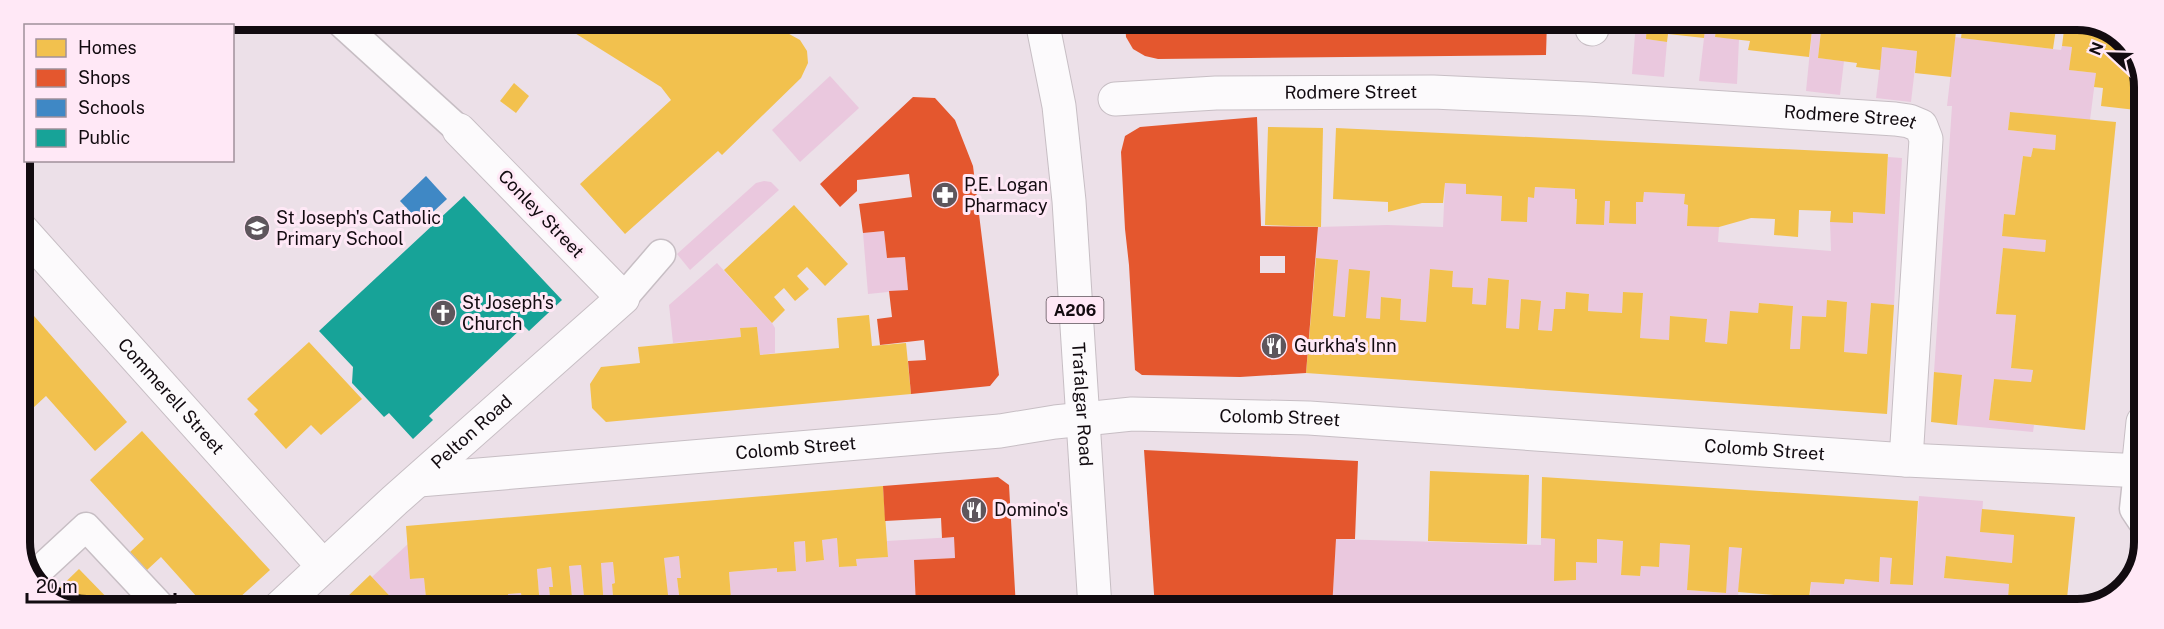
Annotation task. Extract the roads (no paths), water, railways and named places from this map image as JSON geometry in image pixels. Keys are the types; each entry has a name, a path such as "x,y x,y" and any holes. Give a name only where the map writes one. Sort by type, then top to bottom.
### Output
{"street":[{"name":"Trafalgar Road","path":"1044,30 1059,106 1069,201 1094,599"},
{"name":"Rodmere Street","path":"1114,99 1216,93 1433,92 1587,87 1895,119 1921,126 1926,139 1906,460"},
{"name":"Conley Street","path":"459,130 623,298"},
{"name":"Commerell Street","path":"30,239 323,566"},
{"name":"Pelton Road","path":"288,599 623,298"},
{"name":"Colomb Street","path":"419,480 1000,431 1132,414 1309,418 1906,460 2134,471"}],"lane":[{"path":"349,30 459,130"},
{"name":"Pelton Road","path":"623,298 661,254"},
{"path":"38,571 86,527 154,599"}],"place":[{"name":"P.E. Logan Pharmacy","path":"945,195"},
{"name":"St Joseph's Catholic Primary School","path":"257,228"},
{"name":"St Joseph's Church","path":"443,313"},
{"name":"Gurkha's Inn","path":"1274,346"},
{"name":"Domino's","path":"974,510"}]}
